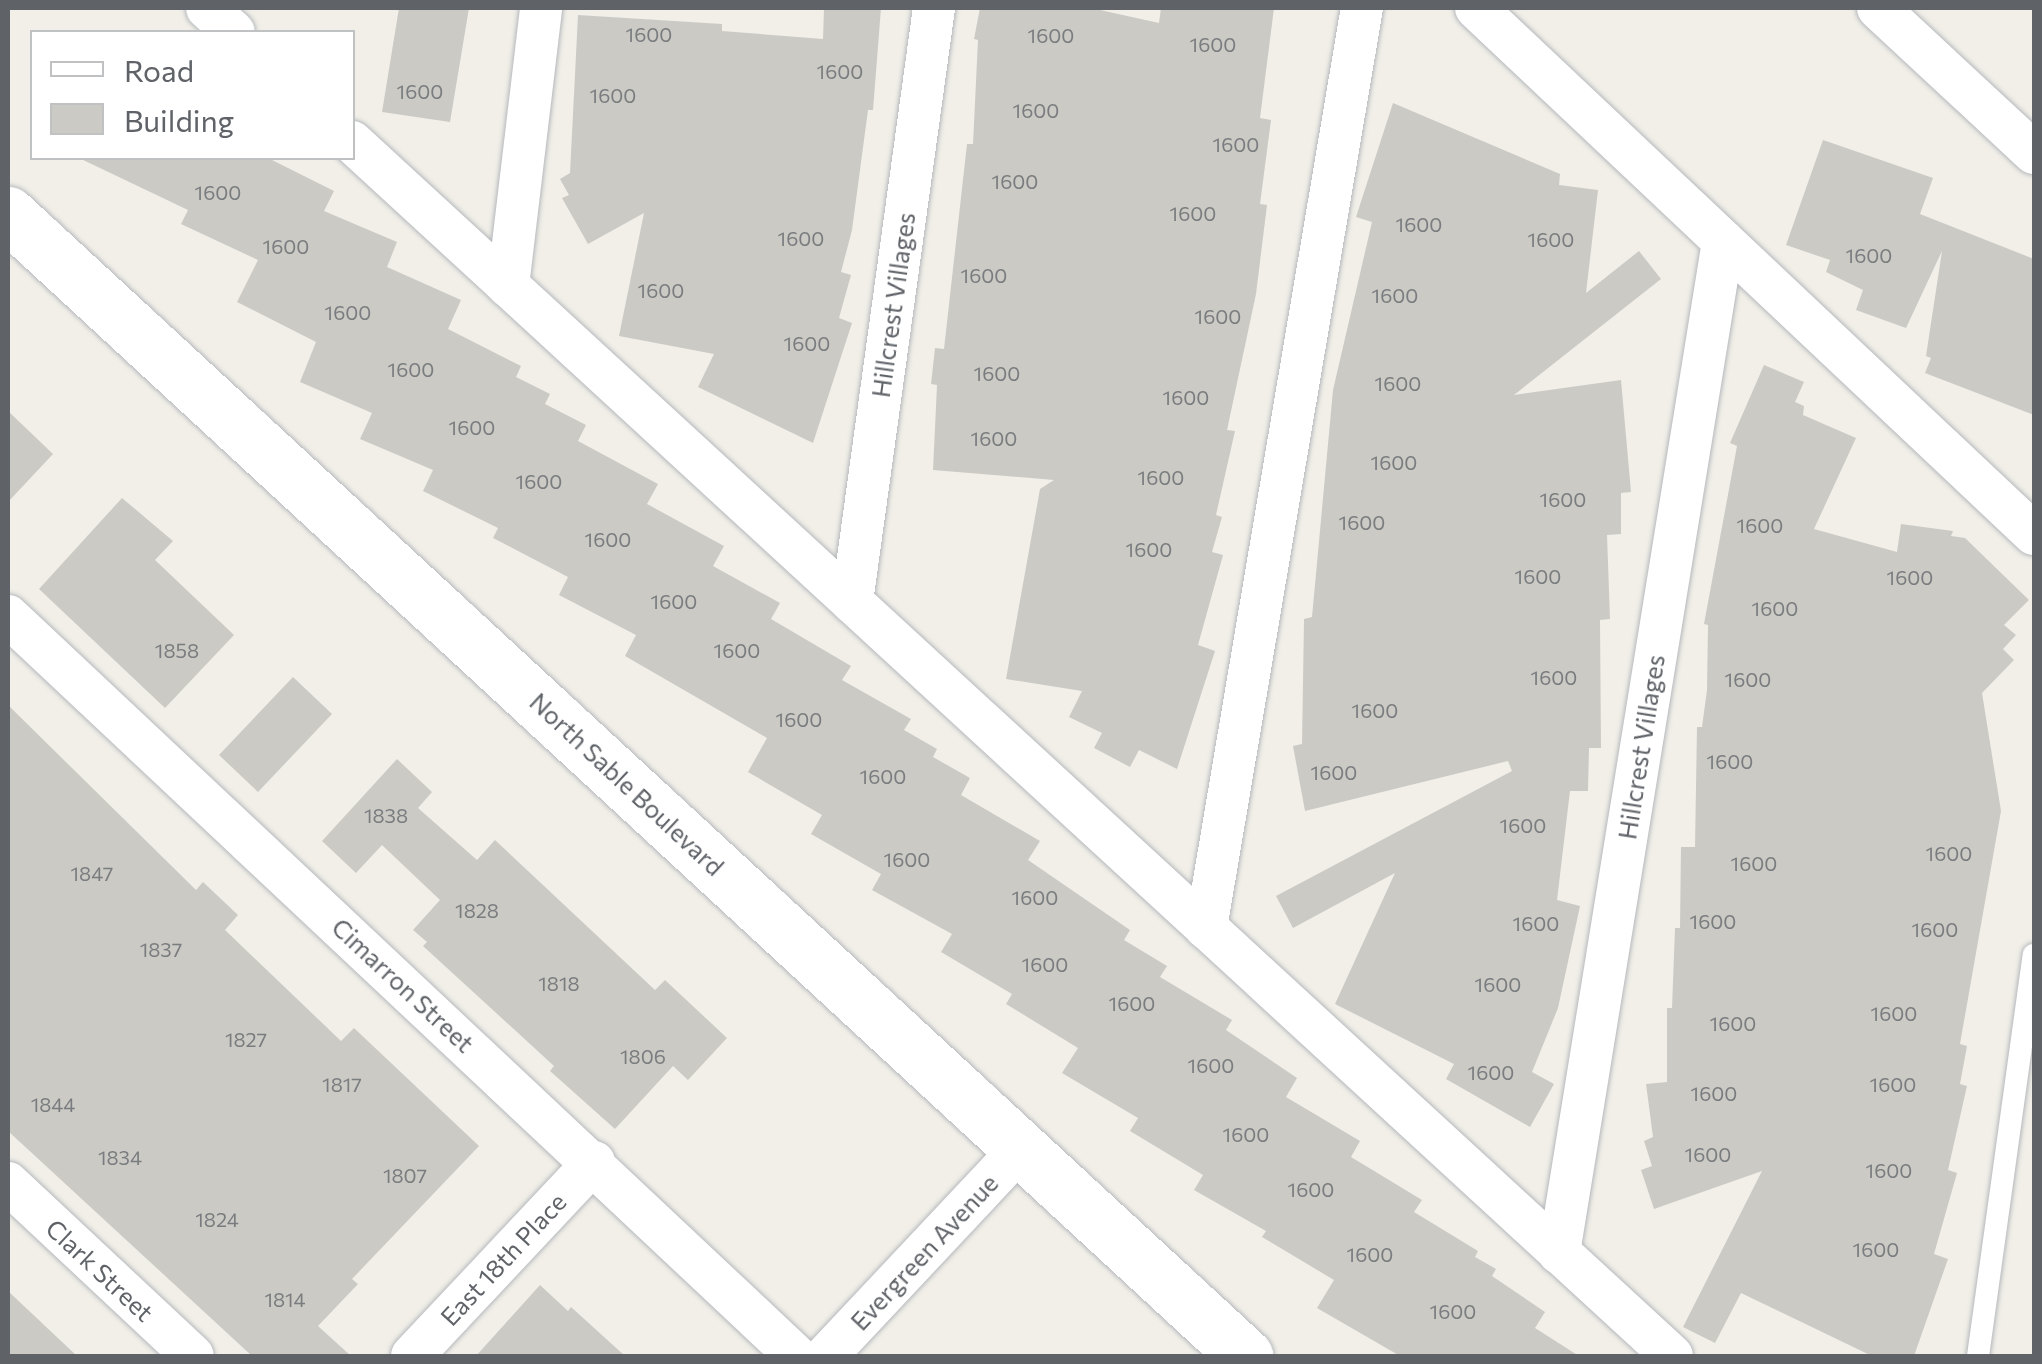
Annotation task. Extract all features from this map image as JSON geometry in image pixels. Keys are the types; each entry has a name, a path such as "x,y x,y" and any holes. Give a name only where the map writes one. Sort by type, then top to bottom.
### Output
{"street":[{"path":"207,8 232,30"},
{"path":"508,286 542,8"},
{"name":"Hillcrest Villages","path":"852,602 934,8"},
{"path":"1206,928 1362,8"},
{"path":"1476,8 2034,534"},
{"path":"1878,8 2034,153"},
{"path":"355,145 1672,1356"},
{"name":"North Sable Boulevard","path":"8,214 1245,1356"},
{"name":"Hillcrest Villages","path":"1559,1253 1724,241"},
{"name":"Cimarron Street","path":"8,616 594,1162 796,1356"},
{"name":"Evergreen Avenue","path":"826,1356 1022,1148"},
{"name":"East 18th Place","path":"412,1356 594,1162"},
{"name":"Clark Street","path":"8,1183 193,1356"}],"lane":[{"path":"1978,1356 2034,955"}],"building":[{"path":"399,8 469,8 450,122 382,112"},
{"path":"824,8 881,8 873,110 868,110 852,230 841,272 851,275 839,318 852,323 813,443 698,387 714,354 619,336 644,213 588,244 562,198 569,195 560,179 570,173 578,15 722,24 722,31 823,39"},
{"path":"980,8 1091,8 1159,23 1161,8 1274,8 1260,118 1271,120 1260,204 1267,205 1256,294 1227,430 1235,431 1216,515 1222,517 1212,552 1223,555 1198,645 1215,651 1177,769 1139,750 1130,767 1094,748 1102,733 1069,717 1082,691 1006,679 1040,489 1054,480 933,470 937,385 931,384 935,348 944,349 967,144 973,144 978,40 974,39"},
{"path":"1393,103 1560,174 1559,185 1598,190 1586,293 1639,251 1661,279 1514,395 1621,380 1631,492 1621,493 1621,534 1607,535 1610,619 1600,620 1601,748 1589,748 1588,791 1570,791 1557,900 1580,906 1558,1008 1532,1072 1554,1084 1530,1127 1446,1079 1454,1064 1335,1004 1395,873 1293,928 1276,896 1512,771 1508,761 1305,811 1293,746 1302,744 1304,619 1312,617 1333,390 1372,222 1356,217"},
{"path":"1823,140 1933,178 1920,214 2034,259 2034,415 1925,373 1931,358 1926,356 1942,251 1906,328 1856,310 1863,290 1826,272 1830,260 1786,245"},
{"path":"83,160 272,160 334,191 324,211 397,242 387,267 461,300 448,329 521,366 516,377 550,394 545,404 586,425 578,441 658,484 647,504 724,546 713,566 780,603 771,619 851,666 842,680 911,719 904,730 937,749 933,757 970,778 961,795 1040,841 1028,860 1130,930 1124,940 1167,966 1160,977 1232,1020 1226,1030 1297,1078 1286,1097 1360,1141 1351,1157 1422,1200 1414,1212 1478,1251 1475,1257 1496,1269 1492,1276 1545,1312 1535,1328 1579,1356 1400,1356 1317,1308 1334,1280 1262,1237 1266,1231 1194,1190 1203,1175 1130,1131 1138,1118 1062,1073 1078,1048 1006,1004 1012,994 941,952 952,934 872,890 881,874 811,834 822,815 748,772 767,738 625,656 636,635 559,595 568,577 493,538 498,528 423,491 433,470 360,439 372,413 300,382 316,342 237,302 258,260 181,224 188,210"},
{"path":"1764,365 1804,382 1795,402 1804,406 1803,415 1856,438 1814,529 1897,552 1901,524 1953,531 1951,536 1965,538 2029,600 2004,625 2016,635 2003,649 2014,660 1982,693 2001,811 1960,1044 1967,1046 1960,1084 1967,1086 1948,1170 1957,1173 1934,1254 1948,1259 1914,1356 1872,1356 1741,1293 1715,1343 1683,1327 1762,1171 1654,1209 1641,1170 1652,1166 1644,1141 1653,1137 1646,1084 1667,1082 1667,1008 1672,1008 1675,928 1680,928 1681,847 1695,847 1697,727 1702,727 1707,690 1708,625 1704,624 1737,446 1730,443"},
{"path":"8,411 53,454 8,502"},
{"path":"122,498 173,541 155,560 234,635 165,708 39,589"},
{"path":"293,677 332,714 258,792 219,755"},
{"path":"8,705 196,890 203,882 238,915 225,930 341,1041 354,1028 479,1146 352,1279 358,1284 318,1326 351,1356 252,1356 8,1131"},
{"path":"397,759 432,792 418,808 477,860 495,840 655,990 665,980 727,1038 688,1080 673,1066 615,1129 550,1071 554,1066 423,946 427,942 413,930 440,900 382,845 356,873 322,841"},
{"path":"540,1285 568,1311 571,1307 625,1356 476,1356"},
{"path":"8,1291 77,1356 8,1356"}]}
